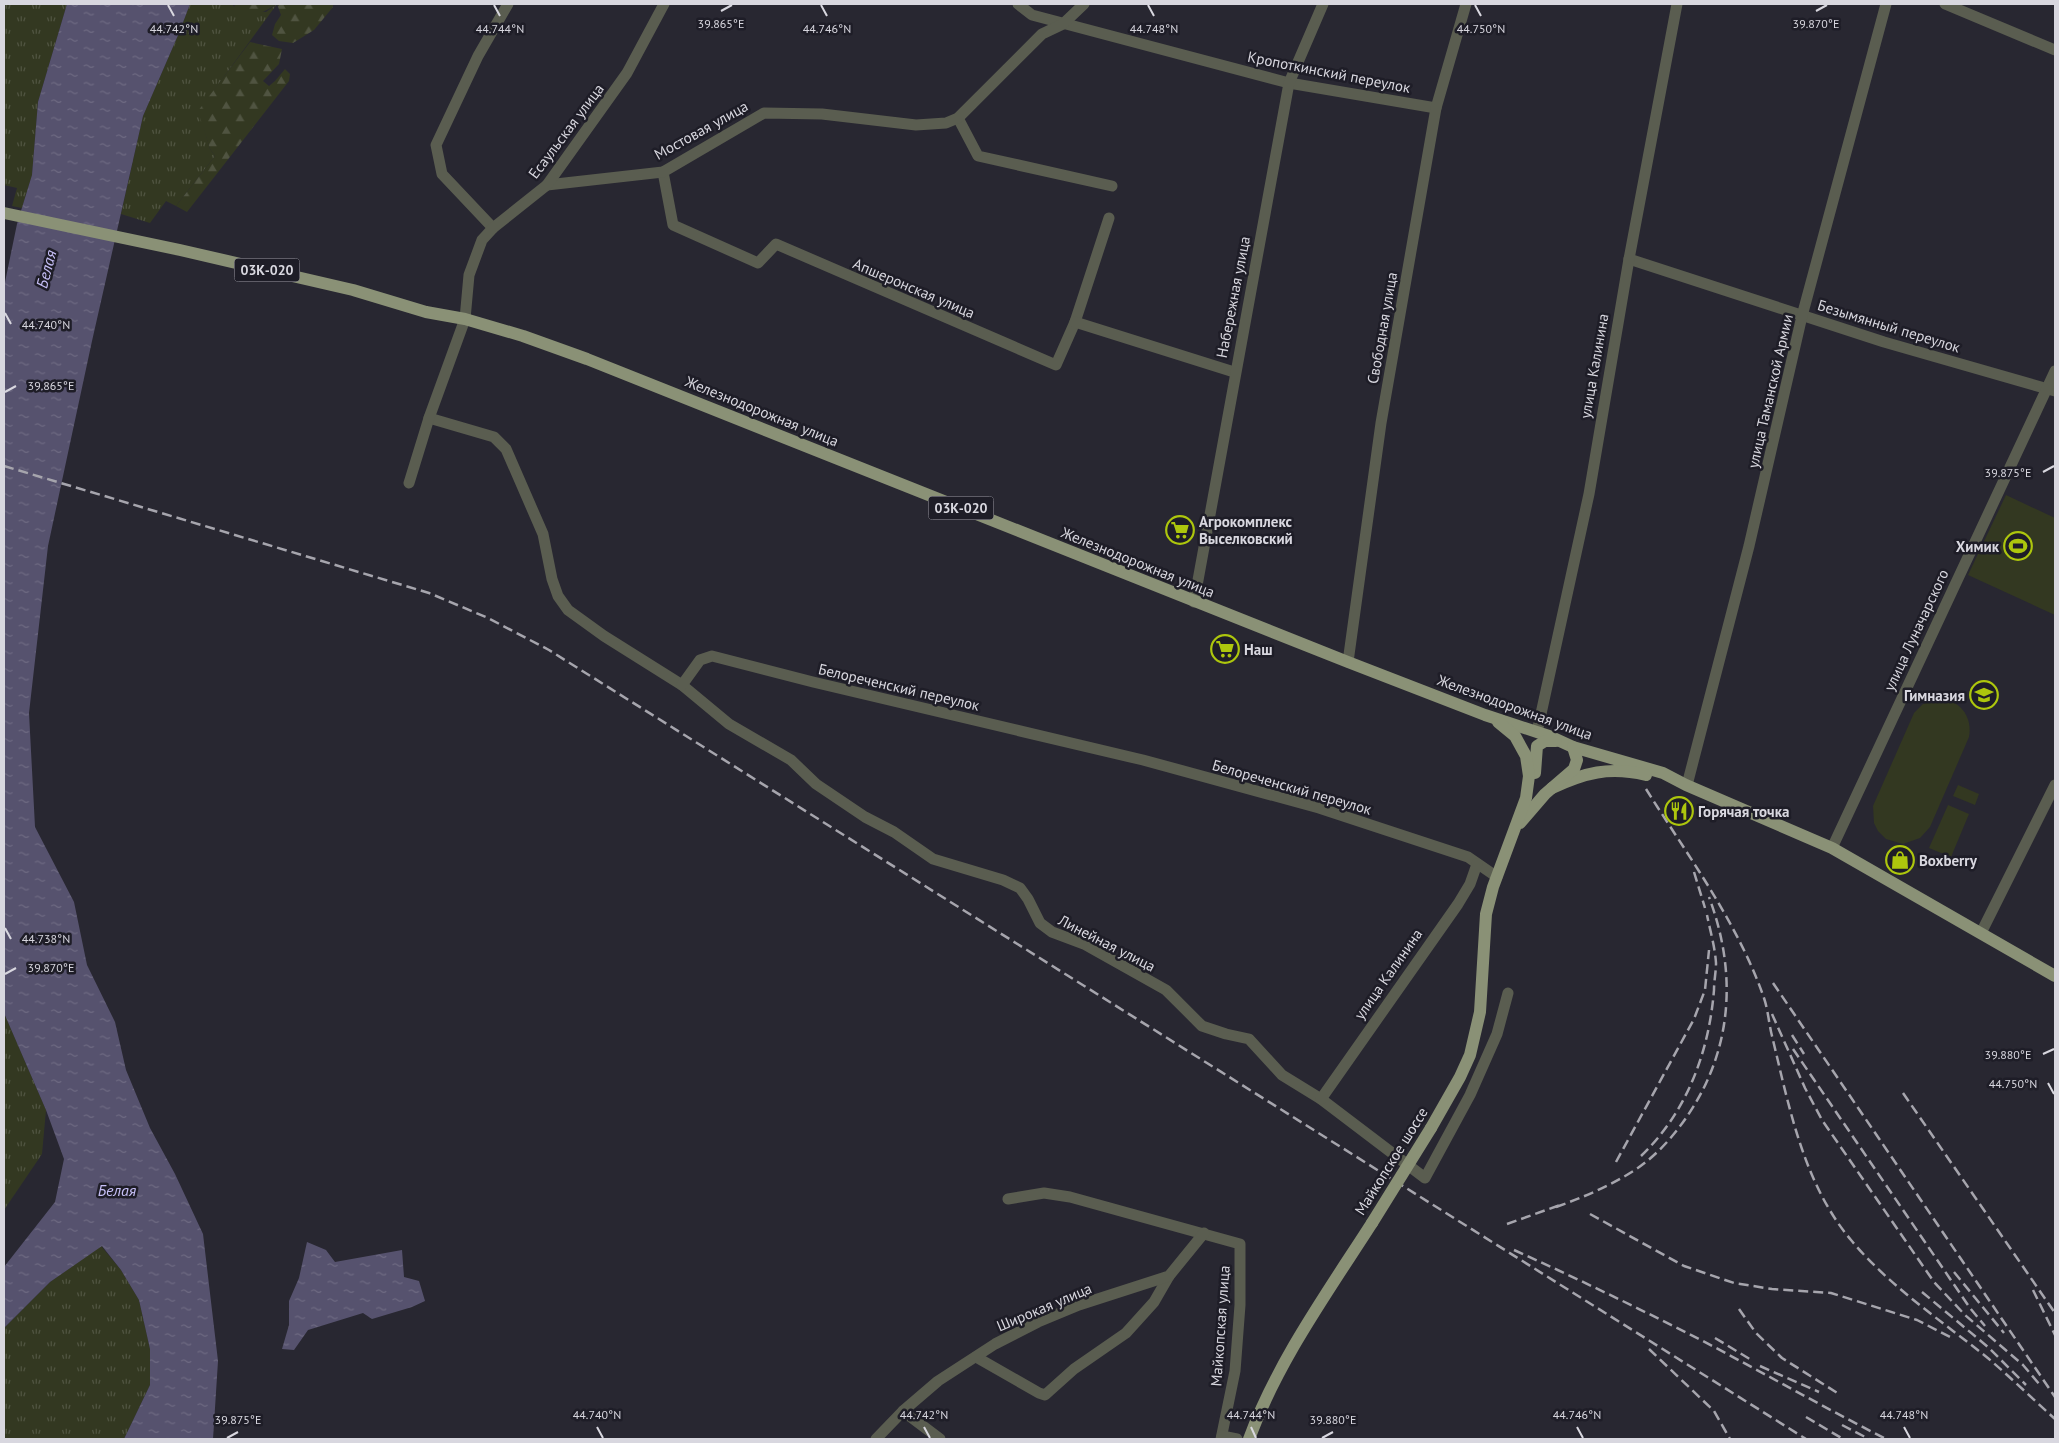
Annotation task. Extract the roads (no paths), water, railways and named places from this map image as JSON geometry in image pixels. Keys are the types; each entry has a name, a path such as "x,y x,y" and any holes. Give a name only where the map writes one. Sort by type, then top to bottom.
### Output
{"main road":[{"name":"Железнодорожная улица","path":"4,213 180,250 353,290 426,312 465,319 524,336 587,359 1194,602 1485,715 1568,745 1663,773 1686,785 1832,848 2055,976"},
{"path":"1485,715 1511,731 1523,749 1529,771 1526,798"},
{"path":"1497,877 1534,780 1537,746 1545,741 1568,745 1577,756 1576,765 1571,773 1535,805 1516,829"},
{"path":"1552,788 1584,774 1602,771 1642,774 1686,785"},
{"name":"Майкопское шоссе","path":"1249,1439 1259,1412 1287,1356 1372,1223 1460,1078 1470,1055 1476,1034 1480,1012 1486,914 1497,877"}],"street":[{"path":"493,228 442,174 436,146 478,56 508,4"},
{"name":"Есаульская улица","path":"409,483 429,418 465,319 469,275 482,240 493,228 547,185 627,73 664,4"},
{"name":"Кропоткинский переулок","path":"1018,4 1032,15 1063,24 1289,82 1436,108"},
{"path":"1084,4 1063,24 1042,34 958,118 978,156 1112,186"},
{"name":"Набережная улица","path":"1194,602 1234,372 1289,82 1323,4"},
{"name":"Свободная улица","path":"1348,662 1381,423 1436,108 1466,4"},
{"name":"улица Калинина","path":"1536,732 1589,494 1629,258 1677,4"},
{"name":"улица Таманской Армии","path":"1686,785 1749,546 1802,316 1886,4"},
{"path":"1945,4 2055,50"},
{"name":"Мостовая улица","path":"547,185 663,172 764,113 822,114 916,125 946,123 958,118"},
{"name":"Апшеронская улица","path":"663,172 673,225 758,263 776,244 1056,365 1075,322 1109,218"},
{"name":"Безымянный переулок","path":"1629,258 1884,342 2051,389"},
{"path":"1075,322 1234,372"},
{"name":"улица Луначарского","path":"1832,848 2051,389 2055,371"},
{"path":"429,418 494,436 506,449 543,534 552,579 558,596 568,610 604,636 682,685"},
{"name":"Белореченский переулок","path":"682,685 700,660 712,656 1162,765 1319,808 1468,857 1497,877"},
{"name":"Линейная улица","path":"682,685 729,724 791,760 816,784 865,817 894,832 933,859 1003,880 1020,888 1040,923 1052,932 1084,944 1166,990 1202,1026 1249,1039 1282,1075 1321,1099 1425,1178 1470,1095 1497,1034 1508,993"},
{"path":"1984,934 2055,785"},
{"path":"1984,934 2055,800"},
{"name":"улица Калинина","path":"1321,1099 1458,904 1470,884 1477,864"},
{"path":"976,1357 1038,1393 1045,1395 1074,1369 1126,1333 1154,1302 1169,1276 1204,1233 1070,1197 1044,1193 1008,1199"},
{"name":"Майкопская улица","path":"1204,1233 1240,1244 1240,1306 1235,1371 1222,1437"},
{"name":"Широкая улица","path":"876,1439 903,1411 938,1381 995,1344 1063,1312 1169,1276"},
{"path":"903,1411 940,1439"},
{"path":"1222,1437 1237,1439"}],"water":[{"name":"Белая","path":"67,4 190,4 143,116 48,546 29,713 35,827 74,902 87,965 115,1022 126,1070 150,1128 175,1174 203,1234 218,1361 213,1439 124,1439 150,1385 150,1349 139,1300 121,1270 102,1246 50,1282 4,1328 4,1267 55,1202 64,1159 46,1110 4,1013 4,287 17,224 32,175 38,102"},
{"path":"307,1242 326,1250 335,1262 402,1250 404,1277 419,1281 425,1301 412,1307 372,1319 363,1313 308,1330 294,1350 282,1349 289,1325 289,1301 299,1278"}],"railway":[{"path":"4,466 429,593 488,618 549,650 1806,1439"},
{"path":"1646,789 1711,890 1753,970 1765,1003 1800,1143 1809,1169 1835,1218 1851,1240 1882,1273 1989,1359 2055,1419"},
{"path":"1694,872 1705,908"},
{"path":"1556,1207 1606,1186 1626,1176 1643,1164 1677,1130 1703,1089 1714,1063 1722,1036 1726,1009 1727,981 1724,953 1709,897"},
{"path":"1641,1156 1671,1120 1693,1080 1701,1058 1711,1013 1716,963 1707,915"},
{"path":"1616,1162 1694,1019 1705,990 1709,950"},
{"path":"1773,983 2055,1397"},
{"path":"1772,1014 1805,1088 1822,1120 1934,1282 1965,1315 2023,1365 2040,1385"},
{"path":"1792,1035 1804,1054"},
{"path":"1793,1049 1970,1308 1985,1326"},
{"path":"1903,1093 2055,1313"},
{"path":"1507,1224 1563,1204"},
{"path":"1590,1214 1684,1266 1734,1283 1772,1289 1831,1293 1917,1320 1954,1339"},
{"path":"1514,1250 1607,1293 1699,1339 1886,1439"},
{"path":"1954,1272 2004,1333"},
{"path":"2033,1290 2055,1335"},
{"path":"1922,1292 1988,1347 2026,1385"},
{"path":"1739,1309 1756,1333 1782,1358 1839,1394"},
{"path":"1715,1338 1753,1361"},
{"path":"1649,1349 1714,1411 1730,1439"},
{"path":"1760,1366 1819,1392"},
{"path":"1806,1417 1843,1439"},
{"path":"1842,1425 1869,1439"}],"place":[{"name":"Агрокомплекс Выселковский","path":"1180,530"},
{"name":"Химик","path":"2018,546"},
{"name":"Наш","path":"1225,649"},
{"name":"Гимназия","path":"1984,695"},
{"name":"Горячая точка","path":"1679,811"},
{"name":"Boxberry","path":"1900,860"}]}
